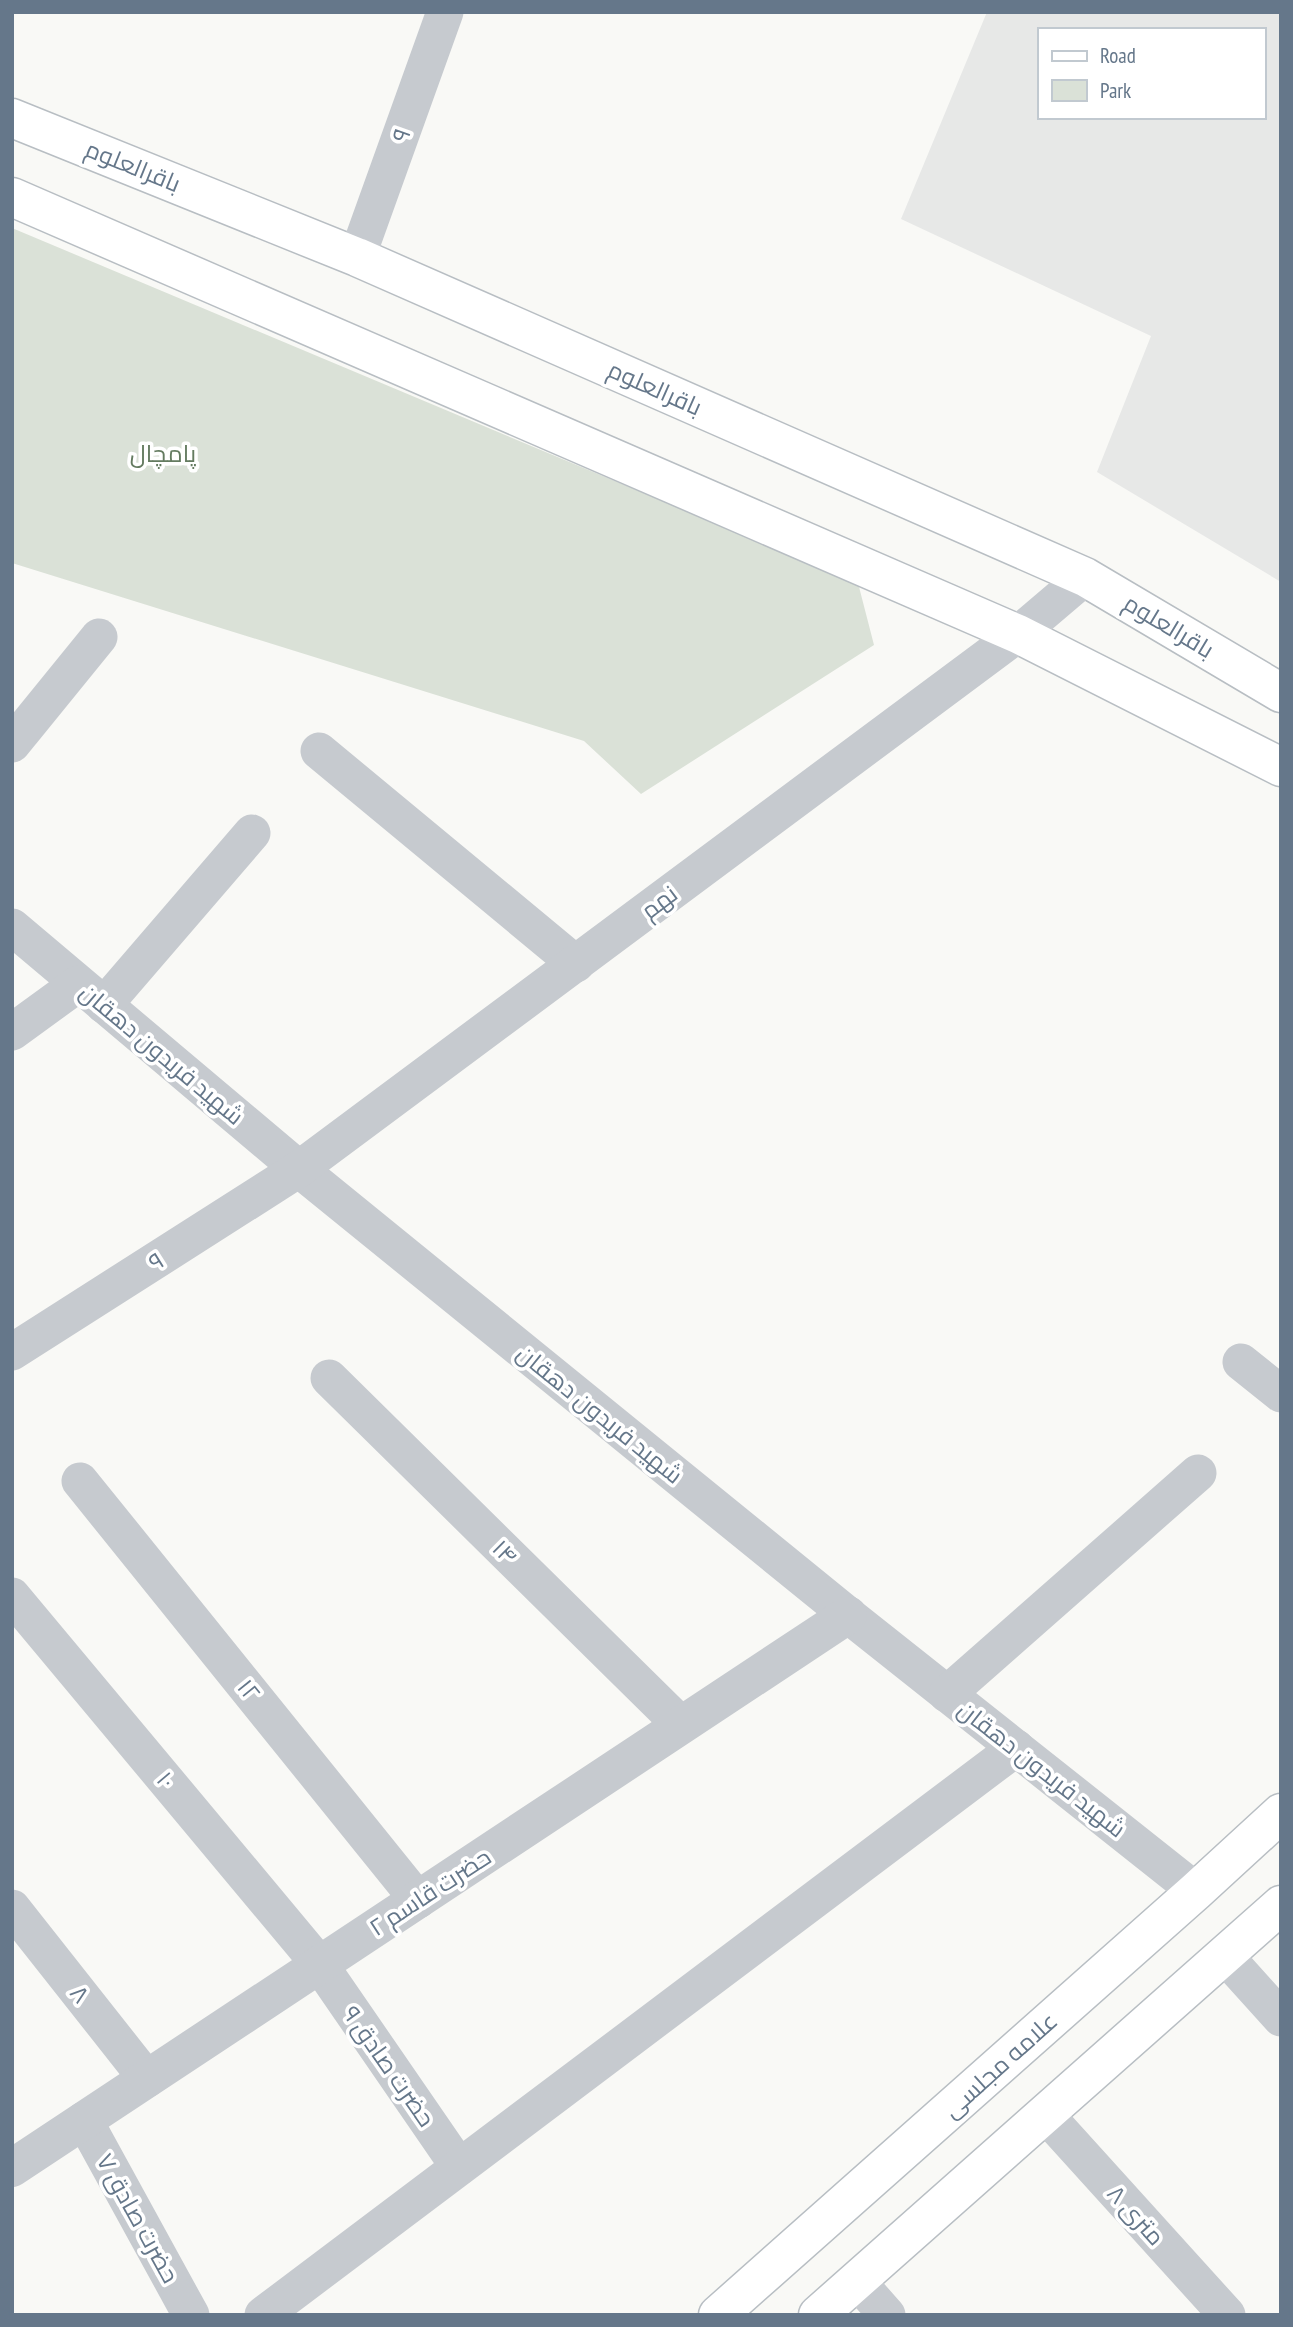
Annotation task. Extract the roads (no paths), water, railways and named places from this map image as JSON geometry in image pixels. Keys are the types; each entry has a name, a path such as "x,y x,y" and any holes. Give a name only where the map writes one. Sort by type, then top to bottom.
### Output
{"main road":[{"name":"باقرالعلوم","path":"12,118 357,257 1085,577 1281,692"},
{"path":"12,197 1018,634 1281,767"},
{"name":"علامه مجلسی","path":"718,2315 1281,1813"},
{"path":"818,2315 1281,1905"}],"street":[{"name":"۹","path":"357,257 445,12"},
{"name":"نهم","path":"299,1170 1018,634 1085,577"},
{"path":"12,744 99,638"},
{"path":"319,751 576,964"},
{"path":"12,1032 91,995 252,833"},
{"name":"شهید فریدون دهقان","path":"12,927 299,1170 848,1615 1196,1891"},
{"name":"۹","path":"12,1352 299,1170"},
{"path":"1241,1362 1281,1394"},
{"name":"۱۴","path":"329,1378 681,1725"},
{"path":"947,1693 1198,1473"},
{"name":"۱۲","path":"80,1481 418,1900"},
{"name":"۱۰","path":"12,1596 320,1965"},
{"name":"۲ حضرت قاسم","path":"12,2168 848,1615"},
{"path":"263,2315 1016,1748"},
{"name":"۸","path":"12,1908 147,2079"},
{"path":"1225,1956 1281,2018"},
{"name":"۹ حضرت صادق","path":"320,1965 459,2167"},
{"name":"۸ متری","path":"1045,2114 1227,2315"},
{"name":"۷ حضرت صادق","path":"84,2120 191,2315"},
{"path":"857,2281 887,2315"}],"park label":[{"name":"پامچال","path":"163,453"}]}
